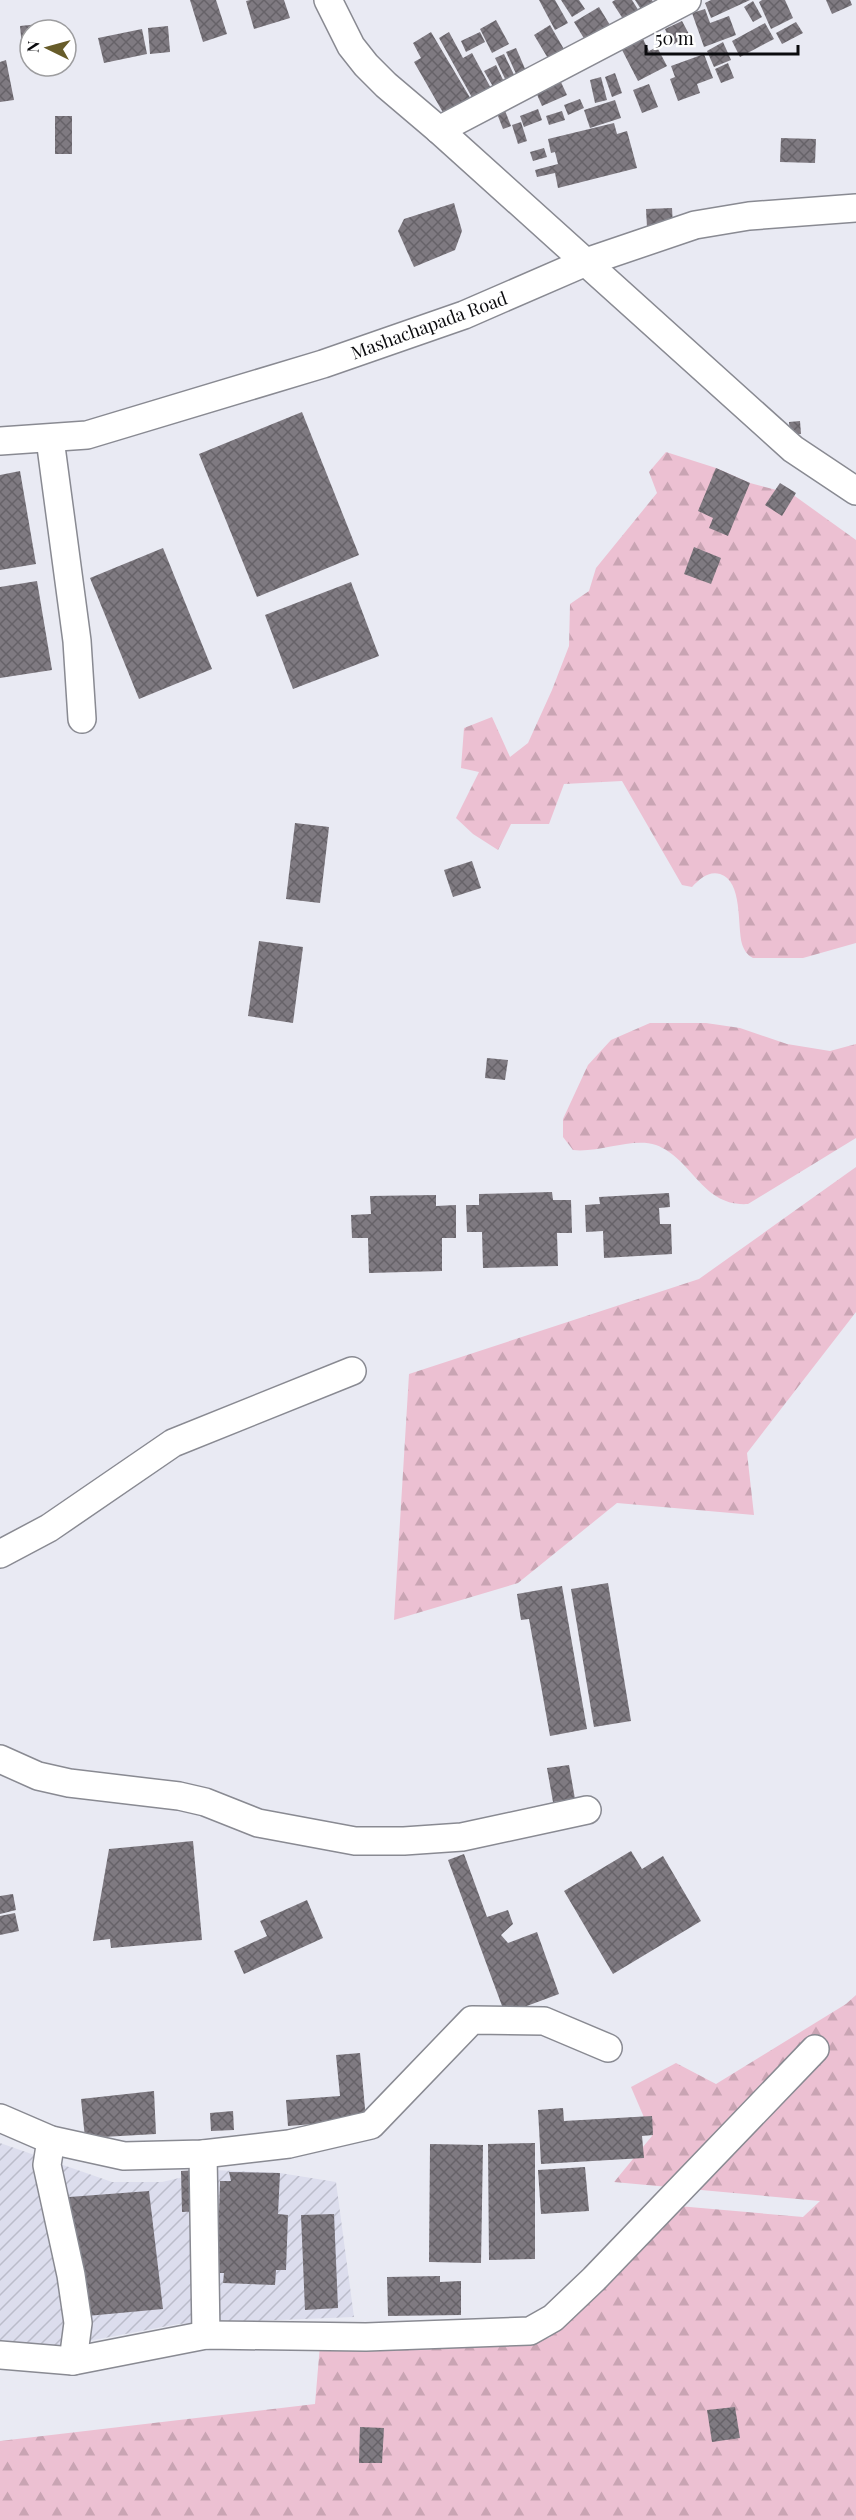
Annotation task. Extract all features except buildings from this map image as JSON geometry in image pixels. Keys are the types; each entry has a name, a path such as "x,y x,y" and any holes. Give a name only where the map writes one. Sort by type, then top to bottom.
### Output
{"street":[{"path":"328,0 351,46 386,85 793,449 856,491"},
{"path":"439,130 687,0"},
{"name":"Mashachapada Road","path":"0,441 87,435 323,364 464,315 586,262 695,225 749,216 856,208"},
{"path":"50,439 77,641 82,719"},
{"path":"0,1554 48,1528 173,1443 352,1371"},
{"path":"0,1759 38,1776 69,1783 179,1796 205,1802 258,1823 355,1841 404,1841 462,1837 587,1810"},
{"path":"0,2118 51,2140 124,2156 203,2154 289,2144 371,2125 472,2020 544,2021 608,2048"},
{"path":"0,2355 73,2361 206,2335 366,2337 530,2331 553,2318 594,2279 815,2049"},
{"path":"51,2140 47,2164 71,2275 78,2323 73,2361"},
{"path":"203,2154 206,2335"}],"shaded area":[{"path":"0,2143 112,2182 162,2182 214,2170 280,2173 336,2182 354,2317 178,2324 57,2347 0,2340"}],"green space":[{"path":"666,452 716,468 750,483 792,494 856,540 856,943 803,958 751,957 742,944 736,894 727,878 720,874 712,874 701,879 692,887 682,885 622,781 564,784 549,824 511,824 498,850 473,834 456,818 479,772 461,768 464,728 492,717 510,757 528,743 569,646 570,604 589,591 596,568 657,493 649,472"},
{"path":"650,1023 706,1023 740,1028 787,1044 830,1051 856,1044 856,1138 748,1204 732,1203 719,1198 680,1161 656,1145 637,1143 573,1150 563,1137 563,1119 588,1065 611,1040"},
{"path":"856,1167 856,1312 747,1453 754,1515 617,1503 518,1583 394,1620 409,1374 699,1279"},
{"path":"856,1995 856,2520 0,2520 0,2441 315,2404 320,2345 549,2338 678,2206 803,2217 820,2201 614,2182 652,2136 631,2087 676,2063 716,2084 846,2004"}]}
